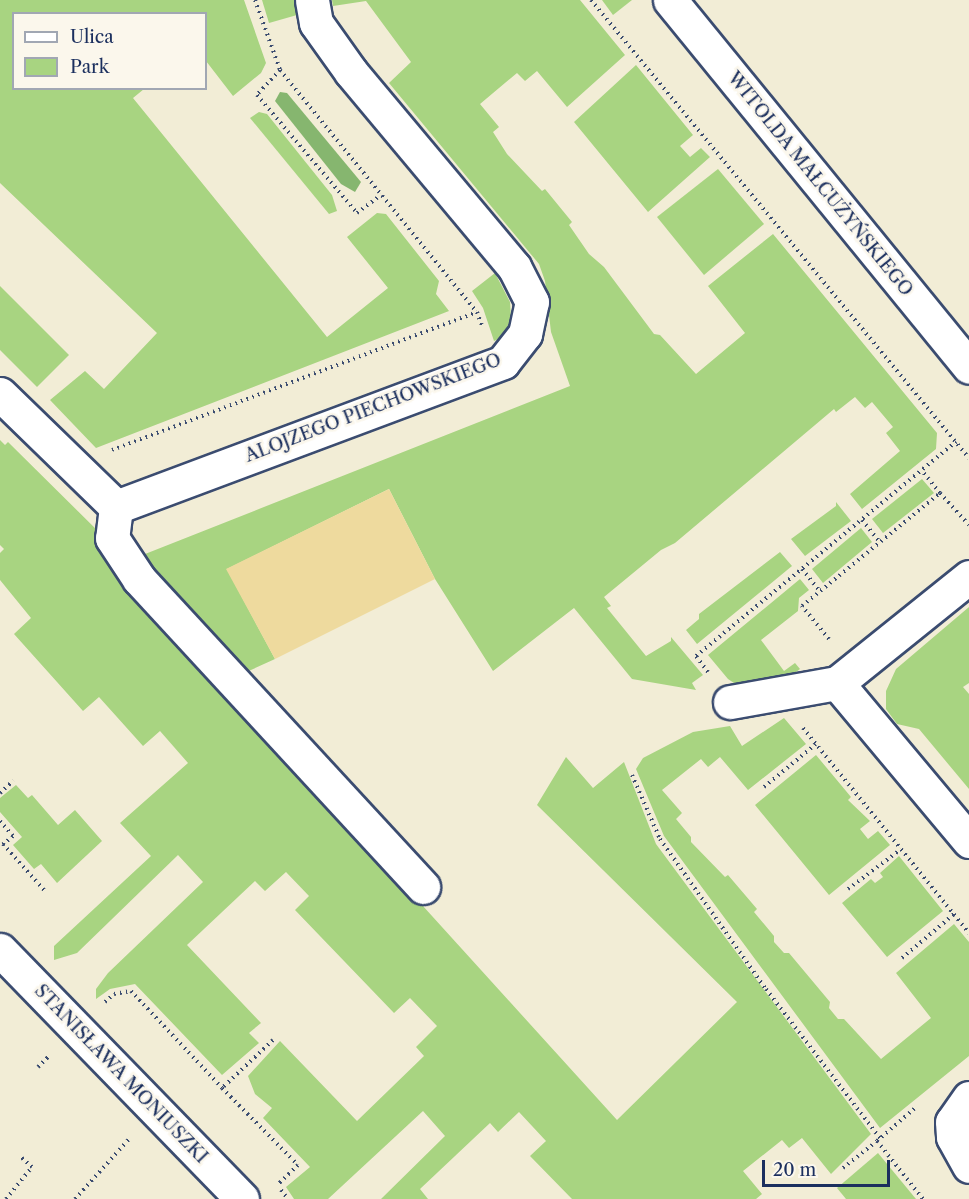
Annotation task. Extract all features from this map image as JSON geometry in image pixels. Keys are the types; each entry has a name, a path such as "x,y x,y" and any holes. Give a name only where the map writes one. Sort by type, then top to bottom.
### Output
{"street":[{"name":"ALOJZEGO PIECHOWSKIEGO","path":"116,507 503,362 525,334 532,302 519,276 351,72 315,23 312,0"},
{"name":"WITOLDA MAŁCUŻYŃSKIEGO","path":"670,0 969,367"},
{"path":"0,394 116,507 112,538 140,579 423,887"},
{"path":"730,702 837,683 969,578"},
{"path":"837,683 969,841"},
{"name":"STANISŁAWA MONIUSZKI","path":"0,950 242,1199"},
{"path":"969,1098 952,1122 953,1137 969,1166"}],"path":[{"path":"255,0 280,70 477,312 495,365"},
{"path":"591,0 969,458"},
{"path":"280,70 257,95 357,213 381,195"},
{"path":"104,453 477,312"},
{"path":"730,702 696,656 956,442"},
{"path":"922,471 969,525"},
{"path":"829,640 802,606 940,493"},
{"path":"862,520 880,542"},
{"path":"802,569 820,591"},
{"path":"798,722 969,933"},
{"path":"764,787 816,744"},
{"path":"632,775 660,839 766,988 880,1138"},
{"path":"0,792 13,781"},
{"path":"0,820 13,836 2,846 44,890"},
{"path":"848,889 901,849"},
{"path":"902,958 954,915"},
{"path":"100,1006 114,994 131,991 298,1166 277,1185"},
{"path":"222,1088 273,1040"},
{"path":"75,1199 136,1130"},
{"path":"843,1168 877,1141 922,1199"},
{"path":"6,1199 32,1167 21,1156"}],"green space":[{"path":"0,0 244,0 266,63 261,73 233,96 207,62 207,12 12,12 12,90 143,90 133,98 327,337 388,288 347,237 377,213 386,214 439,281 436,294 449,311 96,448 50,400 85,371 104,389 157,333 0,183"},
{"path":"262,0 294,0 297,15 269,23"},
{"path":"332,0 580,0 625,55 567,107 537,71 525,81 517,73 480,104 499,127 493,132 507,154 542,191 545,189 572,222 569,225 589,254 604,267 654,334 660,335 696,374 745,333 708,286 773,234 937,433 936,449 862,509 850,494 900,451 886,433 893,427 872,402 865,408 855,397 836,412 834,409 675,543 661,550 604,597 611,606 607,608 646,656 671,641 671,637 703,675 692,683 696,690 632,679 574,608 493,671 435,579 389,489 227,569 275,659 242,674 140,556 570,386 551,332 545,281 539,264 389,83 411,62 366,1 333,6"},
{"path":"602,0 632,0 613,15"},
{"path":"636,65 693,135 680,146 690,157 701,148 710,157 648,212 574,122"},
{"path":"280,92 287,93 361,182 355,192 341,184 275,101"},
{"path":"259,112 267,114 332,195 337,211 329,214 250,118"},
{"path":"718,169 764,224 704,275 657,217"},
{"path":"495,273 510,302 511,319 507,335 494,341 483,308 472,291"},
{"path":"0,286 69,355 37,387 0,350"},
{"path":"0,440 5,445 8,442 105,538 277,745 617,1120 737,1002 537,805 566,757 593,788 624,762 656,844 871,1134 831,1174 802,1138 789,1148 782,1140 743,1171 762,1194 756,1199 572,1199 530,1156 546,1141 519,1112 498,1132 490,1123 420,1189 428,1199 381,1199 445,1136 423,1111 328,1199 294,1199 286,1187 310,1167 263,1118 272,1108 255,1094 248,1076 280,1041 357,1121 424,1056 416,1047 437,1026 410,998 394,1013 295,910 309,896 286,872 265,891 255,881 187,945 261,1023 249,1033 259,1043 222,1075 135,984 110,989 96,999 96,989 108,973 203,882 178,855 77,953 54,960 54,946 151,856 120,823 188,763 160,731 143,746 99,697 83,711 14,634 31,618 0,580 0,553 4,549 0,545"},
{"path":"922,479 934,493 883,533 872,519"},
{"path":"836,502 851,521 805,556 791,539 836,506"},
{"path":"861,528 872,542 823,583 812,569"},
{"path":"780,552 792,566 697,644 686,630 699,619 699,614"},
{"path":"800,579 809,590 799,598 798,611 761,640 784,671 795,663 800,669 777,686 743,689 728,679 708,655"},
{"path":"969,607 969,683 963,687 969,694 969,789 919,729 897,724 886,709 886,691 896,669"},
{"path":"784,718 806,744 748,790 720,757 708,767 701,759 662,790 682,813 676,819 691,837 691,842 725,877 728,875 757,909 754,912 774,936 774,942 784,953 789,953 830,1002 829,1008 838,1019 844,1019 881,1059 931,1018 896,973 954,924 969,942 969,1056 880,1128 664,836 636,769 643,758 693,732 730,726 742,746"},
{"path":"816,755 851,797 848,800 870,821 860,829 868,839 878,831 890,845 829,895 755,805"},
{"path":"16,785 28,798 32,795 58,825 75,810 102,841 57,883 41,864 34,869 13,845 22,837 0,812 0,798"},
{"path":"899,856 943,911 887,957 842,903 871,879 875,883 883,877 880,873"},
{"path":"878,1153 916,1199 846,1199 837,1188"}],"sand":[{"path":"389,489 435,579 275,659 226,569"}]}
